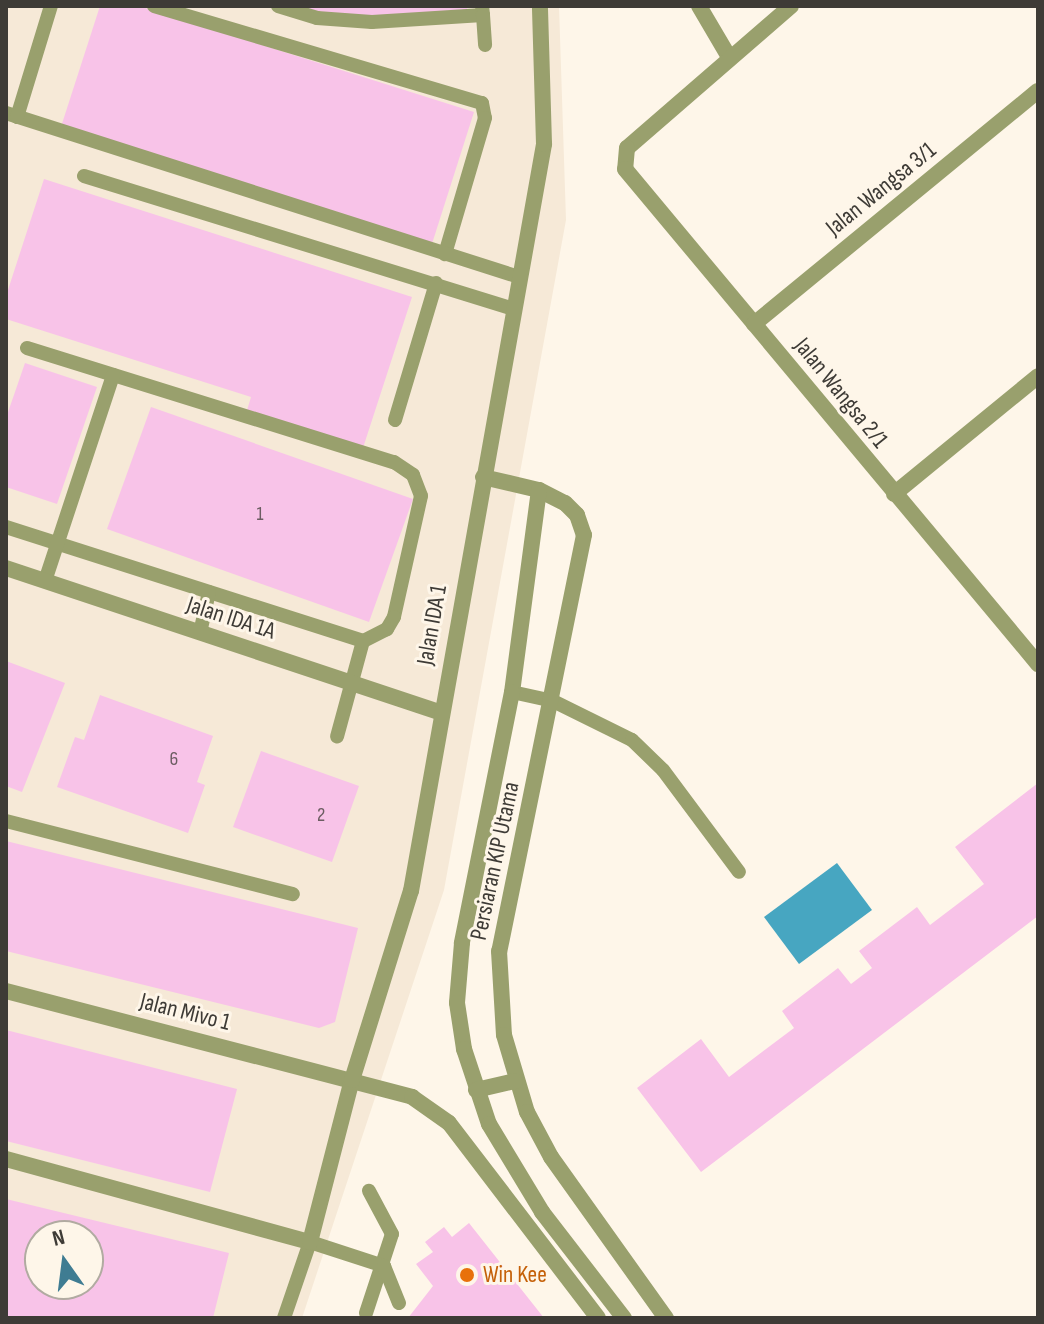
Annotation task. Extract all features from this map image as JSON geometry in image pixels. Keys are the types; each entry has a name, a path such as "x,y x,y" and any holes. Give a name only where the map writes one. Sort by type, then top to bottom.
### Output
{"street":[{"name":"Jalan IDA 1","path":"310,1242 352,1080 411,891 544,144 540,6"},
{"path":"699,6 729,57 791,6"},
{"name":"Jalan Wangsa 2/1","path":"729,57 627,148 625,169 1038,664"},
{"name":"Jalan Wangsa 3/1","path":"754,324 1038,91"},
{"path":"894,494 1038,376"},
{"name":"Persiaran KIP Utama","path":"483,477 539,490 565,503 577,515 584,535 553,701 499,951 504,1035 515,1081 551,1157 666,1318"},
{"name":"Persiaran KIP Utama","path":"539,490 512,692 462,943 457,1003 476,1090 489,1124 542,1212 624,1318"},
{"name":"Jalan IDA 1A","path":"6,568 441,713"},
{"name":"Jalan Mivo 1","path":"6,991 412,1097 449,1123 598,1318"},
{"path":"476,1090 515,1081"},
{"path":"6,1159 310,1242"}],"lane":[{"path":"51,6 11,115 519,277"},
{"path":"154,6 482,103 485,118 445,254"},
{"path":"278,6 317,18 372,22 483,11 485,45"},
{"path":"84,176 513,309"},
{"path":"395,420 436,283"},
{"path":"6,527 363,641 387,629 394,617 421,496 413,475 394,462 27,348"},
{"path":"45,581 113,375"},
{"path":"200,633 209,592"},
{"path":"337,737 363,641"},
{"path":"512,692 553,701 632,740 663,770 739,872"},
{"path":"6,821 293,894"},
{"path":"366,1313 384,1266 392,1234 369,1191"},
{"path":"284,1318 310,1242 384,1266 399,1303"}],"shaded area":[{"path":"6,6 559,6 566,220 444,890 302,1318 6,1318"}],"water":[{"path":"837,863 872,910 799,964 764,917"}],"building":[{"path":"100,6 139,6 474,112 430,250 59,133"},
{"path":"274,6 467,6 467,18 311,20"},
{"path":"44,179 412,297 361,454 245,417 251,397 6,319 6,296"},
{"path":"25,363 97,387 57,504 6,487 6,418"},
{"path":"151,407 413,499 369,622 107,529"},
{"path":"6,661 65,683 22,792 6,786"},
{"path":"100,695 213,736 197,782 205,785 188,833 57,787 75,737 84,740"},
{"path":"261,751 359,786 332,862 233,827"},
{"path":"1038,783 1038,916 701,1172 637,1088 701,1039 729,1077 794,1028 782,1011 838,968 851,984 872,968 859,951 917,907 930,925 984,884 955,847"},
{"path":"6,841 358,928 335,1022 319,1028 6,951"},
{"path":"6,1030 237,1089 210,1192 6,1141"},
{"path":"6,1199 93,1220 24,1220 24,1300 104,1300 104,1223 229,1253 213,1318 6,1318"},
{"name":"Win Kee","path":"469,1223 544,1318 408,1318 433,1286 416,1264 433,1252 425,1242 444,1227 452,1237"}],"place":[{"name":"Win Kee","path":"467,1275"}]}
